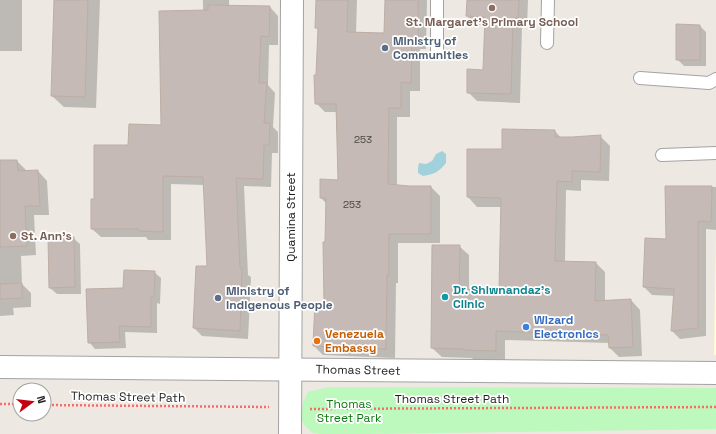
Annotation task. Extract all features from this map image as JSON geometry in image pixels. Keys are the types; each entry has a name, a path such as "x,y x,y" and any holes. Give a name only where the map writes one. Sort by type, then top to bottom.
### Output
{"street":[{"name":"Quamina Street","path":"290,434 292,0"},
{"name":"Thomas Street","path":"0,367 716,373"}],"lane":[{"path":"437,0 437,53"},
{"path":"547,43 548,0"},
{"path":"640,78 709,82 716,79"},
{"path":"662,155 716,153"}],"path":[{"path":"0,404 12,404"},
{"name":"Thomas Street Path","path":"52,405 312,409 716,407"}],"shaded area":[{"path":"716,236 716,355 714,355"}],"green space":[{"name":"Thomas Street Park","path":"329,387 716,388 716,429 364,434 313,433 305,426 301,419 303,402 308,392"}],"water":[{"path":"442,151 446,154 446,163 439,171 423,176 418,173 419,163 426,164 432,161 436,154"}],"building":[{"path":"54,0 88,0 85,97 51,96"},
{"path":"316,0 348,0 347,32 384,33 385,0 418,0 418,41 412,41 411,83 401,82 401,108 389,108 388,184 431,186 431,234 389,234 386,349 313,346 315,302 324,303 323,242 325,242 326,198 320,198 320,179 338,180 336,104 315,104 314,75 316,75 318,28 315,28"},
{"path":"467,0 519,0 518,18 513,18 511,94 467,93 467,69 483,70 485,17 466,16"},
{"path":"208,5 270,6 269,37 261,36 259,83 267,83 264,123 270,123 269,145 264,145 263,179 236,178 240,268 242,268 240,331 193,328 196,266 207,266 203,177 163,176 163,232 139,231 139,229 91,229 91,199 94,199 94,145 128,145 129,124 161,125 159,11 208,10"},
{"path":"676,24 700,25 700,60 676,60"},
{"path":"502,129 555,130 555,137 601,135 600,172 572,171 572,182 557,181 555,261 596,262 595,301 631,299 633,347 609,348 608,335 496,331 496,351 431,348 432,245 460,245 459,289 499,290 501,198 467,197 467,149 502,149"},
{"name":"St. Ann's","path":"0,160 17,160 18,171 38,170 40,206 25,206 27,246 0,247"},
{"path":"665,186 712,186 711,222 698,221 698,328 671,331 674,289 643,287 645,238 666,239"},
{"path":"48,237 74,237 75,287 49,288"},
{"path":"124,270 155,271 154,297 151,297 151,327 119,326 120,342 88,343 86,289 123,288"},
{"path":"22,283 22,298 0,299 0,284"}],"place":[{"name":"St. Margaret's Primary School","path":"492,8"},
{"name":"Ministry of Communities","path":"385,48"},
{"name":"St. Ann's","path":"13,236"},
{"name":"Dr. Shiwnandaz's Clinic","path":"445,297"},
{"name":"Ministry of Indigenous People","path":"218,298"},
{"name":"Wizard Electronics","path":"526,327"},
{"name":"Venezuela Embassy","path":"317,341"}]}
